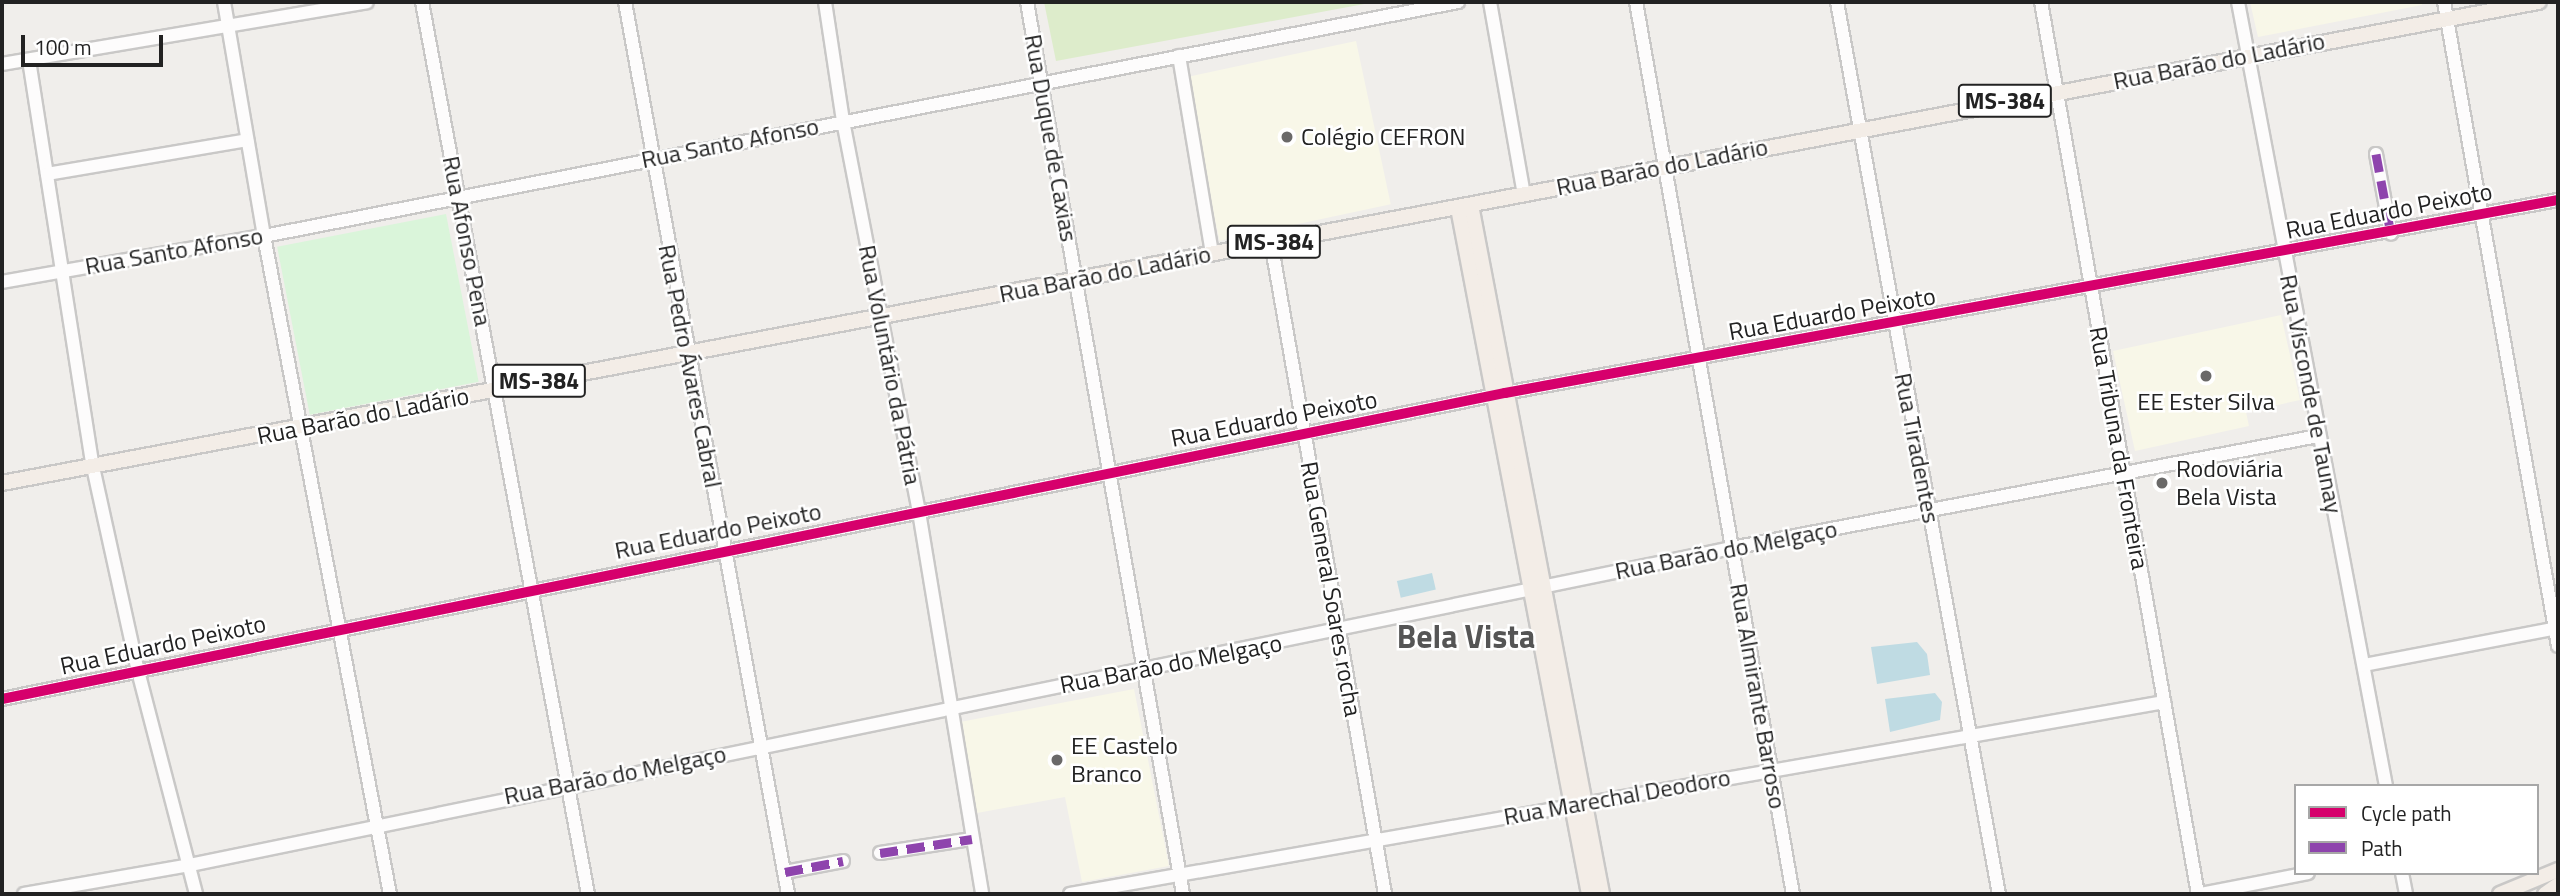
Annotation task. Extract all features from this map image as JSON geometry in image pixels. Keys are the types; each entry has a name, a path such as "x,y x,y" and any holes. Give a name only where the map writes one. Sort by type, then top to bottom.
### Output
{"main road":[{"name":"Rua Barão do Ladário","path":"2,483 303,429 881,316 1077,282 1212,253 1465,207 2054,91 2248,57 2446,9 2539,2"},
{"path":"1465,207 1578,805 1589,894"},
{"path":"1578,805 1602,894"},
{"path":"2500,894 2558,870"}],"street":[{"path":"224,2 264,236 390,894"},
{"path":"2,64 367,2"},
{"name":"Rua Afonso Pena","path":"422,2 534,588 588,894"},
{"name":"Rua Pedro Ávares Cabral","path":"625,2 788,894"},
{"name":"Rua Voluntário da Pátria","path":"825,2 843,121 919,512 982,894"},
{"name":"Rua Duque de Caxias","path":"1027,2 1112,472 1183,894"},
{"name":"Rua Santo Afonso","path":"2,282 264,236 1458,2"},
{"path":"1490,2 1524,194"},
{"name":"Rua Almirante Barroso","path":"1636,2 1793,894"},
{"name":"Rua Tiradentes","path":"1837,2 1858,130 1999,894"},
{"name":"Rua Tribuna da Fronteira","path":"2041,2 2054,91 2199,894"},
{"name":"Rua Visconde de Taunay","path":"2238,2 2386,784"},
{"path":"2446,9 2557,628 2558,646"},
{"path":"1179,56 1212,253"},
{"path":"29,60 65,270 93,467 138,671 196,894"},
{"path":"47,174 247,140"},
{"path":"2376,154 2391,234"},
{"name":"Rua Eduardo Peixoto","path":"2,699 534,588 725,552 1499,395 2391,234 2558,200"},
{"name":"Rua General Soares rocha","path":"1271,242 1385,894"},
{"name":"Rua Barão do Melgaço","path":"24,894 190,865 377,822 1339,631 1732,548 2318,436"},
{"path":"2364,665 2557,628"},
{"name":"Rua Marechal Deodoro","path":"1070,894 1969,734 2164,702"},
{"path":"880,853 972,839"},
{"path":"785,872 843,861"},
{"path":"2199,894 2298,875"},
{"path":"2402,875 2406,894"}],"shaded area":[{"path":"2250,2 2422,2 2422,5 2258,37"},
{"name":"Colégio CEFRON","path":"1356,41 1391,204 1220,241 1185,77"},
{"name":"EE Ester Silva","path":"2281,315 2300,400 2246,412 2249,426 2135,451 2113,351"},
{"name":"EE Castelo Branco","path":"1134,689 1169,866 1082,882 1065,797 977,813 960,722"}],"green space":[{"path":"1044,2 1375,2 1056,61"},
{"path":"446,214 479,382 310,415 277,247"}],"water":[{"path":"1432,573 1436,590 1401,598 1397,581"},
{"path":"1917,642 1927,654 1930,675 1877,684 1871,647"},
{"path":"1935,693 1942,702 1940,720 1890,732 1885,699"}],"marked path":[{"path":"2376,154 2391,234"},
{"path":"880,853 972,839"},
{"path":"785,872 843,861"}],"cycle path":[{"path":"2,699 1505,393 2558,200"}],"place":[{"name":"Colégio CEFRON","path":"1287,137"},
{"name":"EE Ester Silva","path":"2206,376"},
{"name":"Rodoviária Bela Vista","path":"2162,483"},
{"name":"EE Castelo Branco","path":"1057,760"}],"district":[{"name":"Bela Vista","path":"1466,636"}]}
